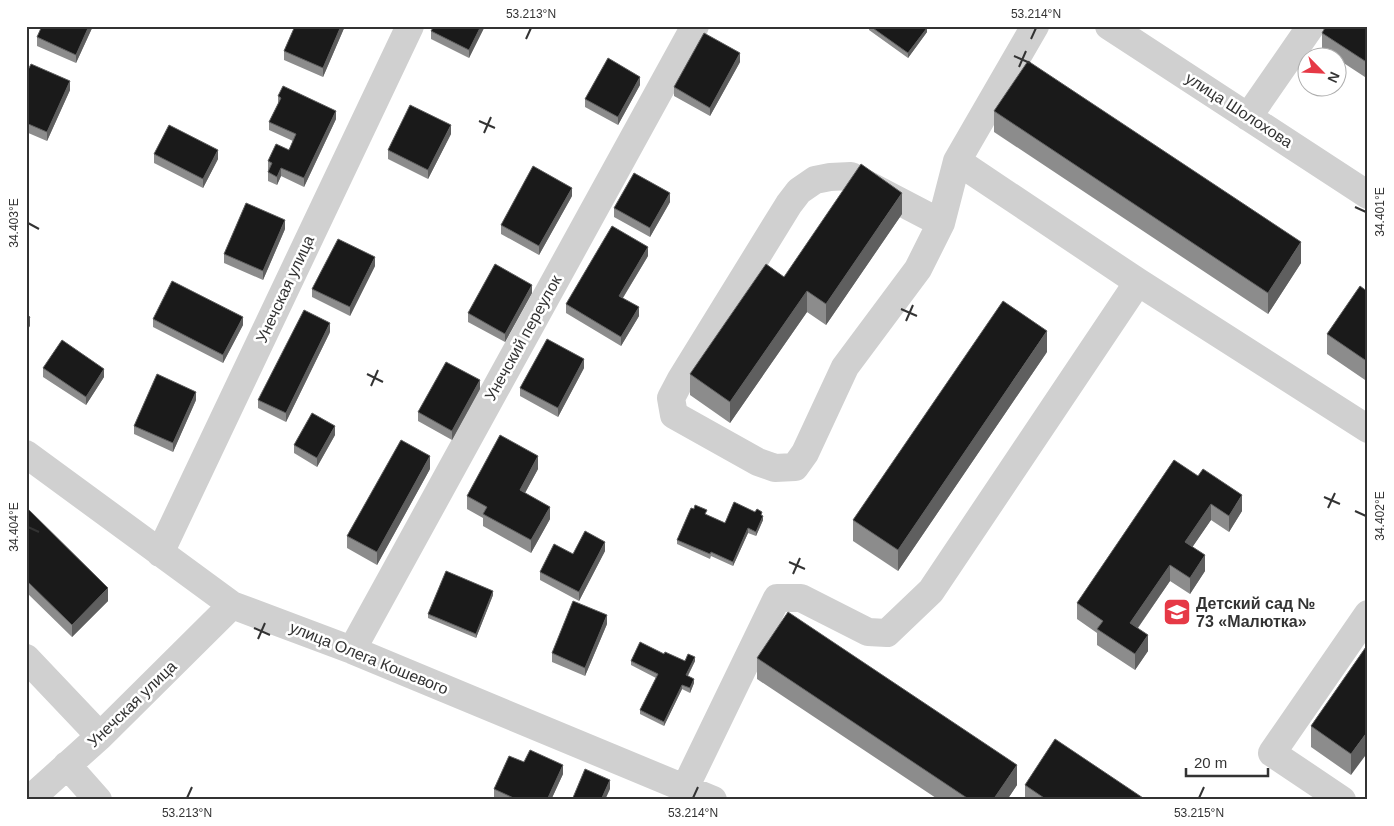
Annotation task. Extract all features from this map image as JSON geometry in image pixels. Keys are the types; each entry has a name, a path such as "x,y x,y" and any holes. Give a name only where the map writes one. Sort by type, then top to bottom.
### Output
{"street":[{"name":"Унечская улица","path":"160,552 410,26"},
{"name":"Унечский переулок","path":"352,650 695,26"},
{"path":"941,223 851,176 815,180 799,191 784,212 681,379 671,398 674,415 758,462 775,468 795,467 805,453 845,367 918,269 941,223 957,161 1035,26"},
{"name":"улица Шолохова","path":"1109,26 1368,194"},
{"path":"1248,117 1311,26"},
{"path":"957,161 1138,282 1368,429"},
{"path":"685,788 777,598 801,598 868,632 887,634 931,591 1138,282"},
{"name":"улица Олега Кошевого","path":"26,454 232,605 352,650 713,800"},
{"name":"Унечская улица","path":"29,800 100,736 232,605"},
{"path":"1342,800 1272,753 1368,614"},
{"path":"26,658 100,736"},
{"path":"67,765 98,800"}],"building":[{"path":"42,26 89,26 76,55 37,37"},
{"path":"295,26 341,26 323,68 284,51"},
{"path":"434,26 481,26 469,50 431,31"},
{"path":"870,26 925,26 927,28 908,53"},
{"path":"1326,26 1368,26 1368,63 1346,48 1322,33"},
{"path":"704,33 740,53 710,108 674,87"},
{"path":"608,58 640,77 618,117 585,99"},
{"path":"1028,61 1301,242 1268,293 994,111"},
{"path":"31,64 70,81 47,132 26,123 26,74"},
{"path":"283,86 336,111 304,178 281,168 277,177 268,172 272,163 268,161 276,144 289,150 296,134 269,122 281,98 278,96"},
{"path":"410,105 451,125 428,170 388,150"},
{"path":"169,125 218,150 203,179 154,154"},
{"path":"861,164 902,193 826,304 807,291 730,402 690,374 766,264 784,277"},
{"path":"533,166 572,188 539,246 501,225"},
{"path":"634,173 670,193 650,228 614,208"},
{"path":"246,203 285,220 263,271 224,254"},
{"path":"612,226 648,247 619,296 639,307 621,337 566,304"},
{"path":"338,239 375,257 350,307 312,289"},
{"path":"495,264 532,285 505,334 468,313"},
{"path":"172,281 243,317 223,355 153,319"},
{"path":"1360,286 1368,292 1368,362 1327,334"},
{"path":"1003,301 1047,331 898,550 853,520"},
{"path":"304,310 330,323 286,413 258,400"},
{"path":"26,315 30,317 26,324"},
{"path":"547,339 584,359 558,408 520,388"},
{"path":"62,340 104,369 86,397 43,368"},
{"path":"446,362 480,380 452,431 418,412"},
{"path":"157,374 196,392 173,443 134,426"},
{"path":"312,413 335,426 317,458 294,445"},
{"path":"500,435 538,456 520,490 550,507 531,540 483,514 487,507 467,496"},
{"path":"401,440 430,456 377,552 347,536"},
{"path":"1174,460 1198,476 1203,469 1242,495 1229,516 1211,504 1185,542 1205,555 1190,578 1170,565 1130,623 1148,635 1135,654 1097,629 1103,621 1077,603"},
{"path":"734,502 755,512 757,509 762,512 761,515 763,516 756,532 748,528 733,562 677,540 691,508 694,509 695,505 707,510 705,514 725,523"},
{"path":"26,507 108,588 72,625 26,580"},
{"path":"585,531 605,542 579,592 540,572 554,544 573,554"},
{"path":"446,571 493,591 476,634 428,614"},
{"path":"573,601 607,615 585,668 552,653"},
{"path":"788,612 1017,765 993,800 970,800 757,658"},
{"path":"640,642 664,654 665,652 685,661 688,654 695,657 686,675 694,679 690,688 682,685 664,722 640,710 658,674 631,661"},
{"path":"1368,644 1368,731 1351,754 1311,726"},
{"path":"1055,739 1146,800 1047,800 1025,785"},
{"path":"530,750 563,765 547,800 518,800 494,789 509,756 524,762"},
{"path":"585,769 610,780 601,800 572,800"}],"place":[{"name":"Детский сад № 73 «Малютка»","path":"1177,612"}]}
